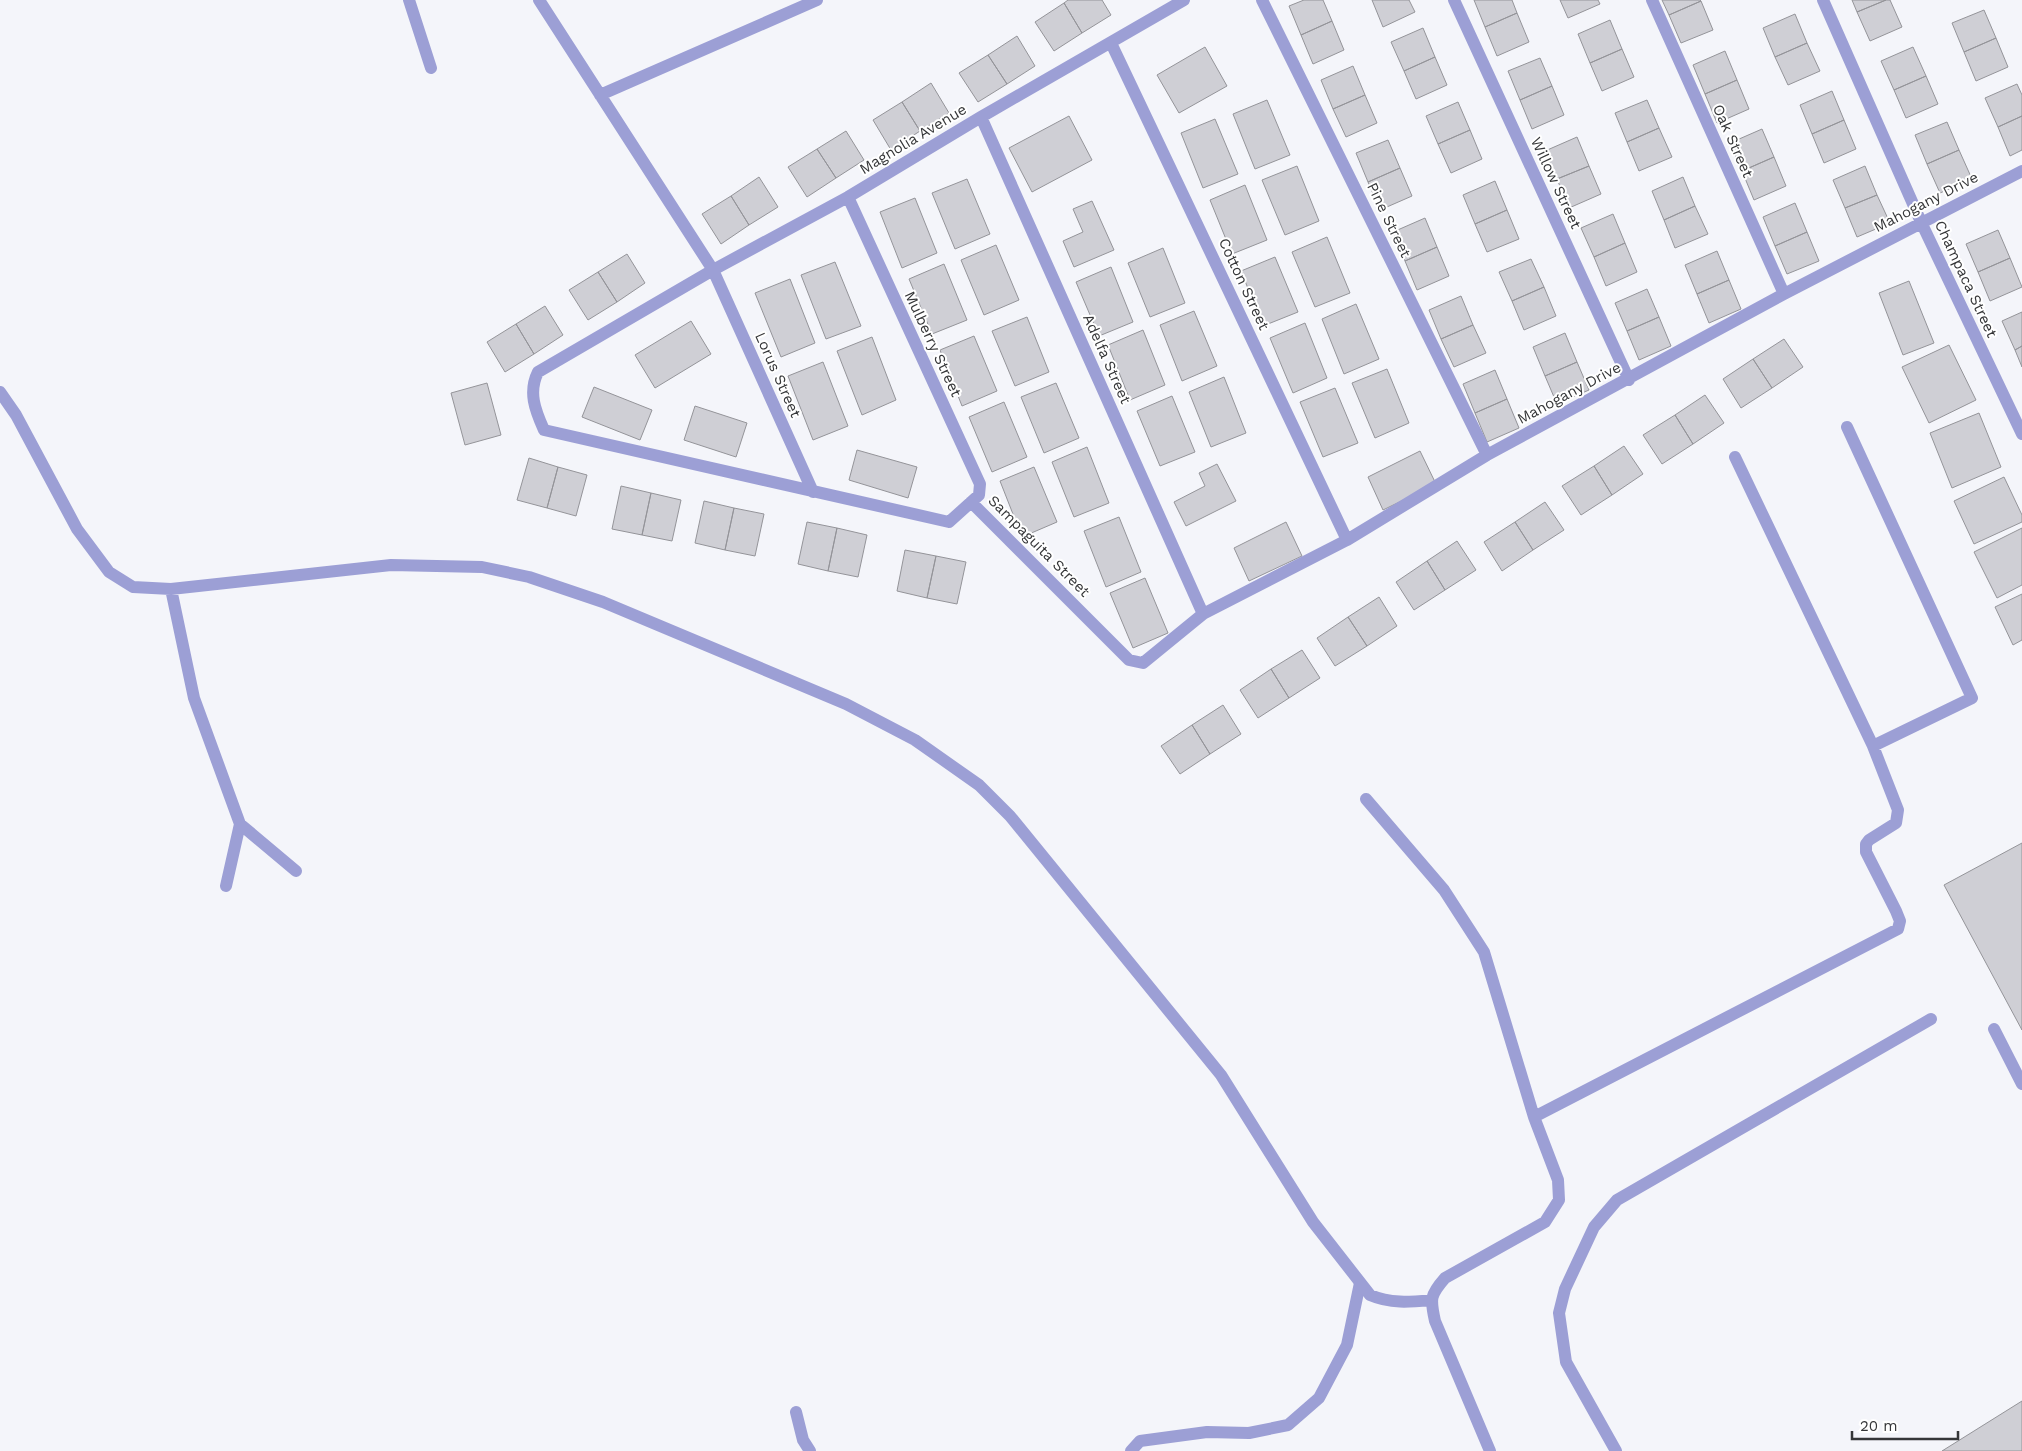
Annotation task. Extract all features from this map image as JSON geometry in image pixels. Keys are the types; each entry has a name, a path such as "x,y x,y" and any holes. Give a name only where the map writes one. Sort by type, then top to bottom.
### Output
{"street":[{"path":"409,0 431,68"},
{"path":"539,0 713,270"},
{"path":"600,95 817,0"},
{"name":"Magnolia Avenue","path":"813,492 544,430 536,412 533,383 538,372 713,270 848,197 981,117 1184,0"},
{"name":"Pine Street","path":"1262,0 1487,455"},
{"name":"Willow Street","path":"1454,0 1629,380"},
{"name":"Oak Street","path":"1652,0 1784,294"},
{"name":"Champaca Street","path":"1823,0 1921,222 2022,434"},
{"name":"Cotton Street","path":"1111,43 1347,540"},
{"name":"Adelfa Street","path":"981,117 1203,614"},
{"name":"Mahogany Drive","path":"1143,663 1203,614 1347,540 1487,455 1629,380 1784,294 2022,171"},
{"name":"Mulberry Street","path":"848,197 980,484 979,495 971,502"},
{"name":"Lorus Street","path":"713,270 813,492"},
{"path":"0,392 16,415 77,530 109,572 133,587 171,589 391,565 482,566 529,577 603,602 846,704 915,740 979,785 1010,816 1221,1075 1313,1222 1370,1295 1381,1300 1403,1302 1432,1300"},
{"path":"1847,428 1972,698 1873,746"},
{"path":"1534,1116 1898,929 1900,921 1866,852 1866,844 1869,840 1896,823 1898,810 1873,746 1735,457"},
{"name":"Sampaguita Street","path":"813,492 949,522 971,502 1129,660 1143,663"},
{"path":"171,589 194,698 240,824 296,871"},
{"path":"1366,799 1444,890 1484,952 1534,1116 1558,1180 1559,1200 1546,1222 1445,1278 1434,1290 1432,1300 1435,1321 1490,1451"},
{"path":"226,886 240,824"},
{"path":"1616,1451 1566,1362 1560,1313 1565,1289 1594,1227 1617,1200 1931,1019"},
{"path":"1994,1029 2022,1084"},
{"path":"1130,1451 1140,1441 1207,1432 1249,1433 1288,1425 1319,1398 1347,1346 1360,1283"},
{"path":"796,1412 803,1440 810,1451"}],"building":[{"path":"1068,0 1102,0 1111,15 1082,33 1064,3"},
{"path":"1304,0 1323,0 1332,21 1301,35 1289,6"},
{"path":"1372,0 1409,0 1415,12 1383,27"},
{"path":"1474,0 1512,0 1517,13 1485,27"},
{"path":"1560,0 1598,0 1600,4 1568,18"},
{"path":"1662,0 1700,0 1701,1 1669,15"},
{"path":"1852,0 1886,0 1857,12"},
{"path":"1890,0 1902,27 1870,41 1857,12"},
{"path":"1701,1 1713,30 1681,43 1669,15"},
{"path":"1064,3 1082,33 1054,51 1035,22"},
{"path":"1984,10 1996,38 1964,52 1952,23"},
{"path":"1517,13 1529,42 1497,56 1485,27"},
{"path":"1795,14 1807,43 1775,57 1763,28"},
{"path":"1610,20 1622,49 1590,63 1578,34"},
{"path":"1332,21 1344,50 1313,64 1301,35"},
{"path":"1423,28 1435,57 1404,71 1391,42"},
{"path":"1017,36 1035,66 1007,84 988,55"},
{"path":"1996,38 2008,67 1976,81 1964,52"},
{"path":"1807,43 1820,71 1788,85 1775,57"},
{"path":"1205,47 1227,86 1179,113 1157,75"},
{"path":"1913,47 1926,76 1894,90 1881,61"},
{"path":"1622,49 1634,77 1602,91 1590,63"},
{"path":"1725,51 1737,80 1705,94 1693,65"},
{"path":"988,55 1007,84 978,102 959,73"},
{"path":"1435,57 1447,85 1416,99 1404,71"},
{"path":"1540,58 1552,86 1520,100 1508,71"},
{"path":"1353,66 1365,95 1333,109 1321,80"},
{"path":"1926,76 1938,104 1906,118 1894,90"},
{"path":"1737,80 1749,109 1717,123 1705,94"},
{"path":"931,83 949,113 920,131 902,102"},
{"path":"2017,84 2022,95 2022,116 1998,127 1985,98"},
{"path":"1552,86 1564,115 1532,129 1520,100"},
{"path":"1832,91 1844,120 1812,134 1800,105"},
{"path":"1365,95 1377,123 1346,137 1333,109"},
{"path":"1267,100 1290,155 1255,169 1233,114"},
{"path":"1647,100 1659,128 1627,142 1615,113"},
{"path":"902,102 920,131 891,150 873,120"},
{"path":"1458,102 1470,130 1438,144 1426,116"},
{"path":"1069,116 1092,160 1032,192 1009,148"},
{"path":"2022,116 2022,150 2010,156 1998,127"},
{"path":"1215,119 1238,174 1203,188 1181,133"},
{"path":"1844,120 1856,149 1824,163 1812,134"},
{"path":"1947,122 1959,150 1927,164 1915,135"},
{"path":"1659,128 1672,157 1639,171 1627,142"},
{"path":"1762,129 1774,157 1742,171 1730,143"},
{"path":"1470,130 1482,159 1451,173 1438,144"},
{"path":"846,131 864,160 836,178 817,149"},
{"path":"1577,137 1589,166 1557,179 1545,151"},
{"path":"1388,140 1400,168 1368,182 1356,153"},
{"path":"817,149 836,178 807,197 788,167"},
{"path":"1959,150 1972,179 1940,193 1927,164"},
{"path":"1774,157 1786,186 1754,200 1742,171"},
{"path":"1297,166 1319,221 1285,235 1262,180"},
{"path":"1589,166 1601,194 1569,208 1557,179"},
{"path":"1865,166 1877,195 1845,208 1833,180"},
{"path":"1400,168 1412,196 1380,210 1368,182"},
{"path":"759,177 778,207 749,225 731,196"},
{"path":"1683,177 1695,206 1664,220 1652,191"},
{"path":"967,179 990,234 955,249 932,193"},
{"path":"1495,181 1507,210 1475,224 1463,195"},
{"path":"1245,185 1267,240 1232,254 1210,200"},
{"path":"1877,195 1890,223 1857,237 1845,208"},
{"path":"731,196 749,225 721,244 702,214"},
{"path":"915,198 937,253 902,268 880,212"},
{"path":"1092,201 1114,250 1074,267 1063,241 1083,232 1073,209"},
{"path":"1795,203 1807,232 1775,246 1763,217"},
{"path":"1695,206 1708,234 1675,248 1664,220"},
{"path":"1507,210 1519,239 1487,252 1475,224"},
{"path":"1613,214 1625,243 1594,257 1581,228"},
{"path":"1425,218 1437,247 1405,261 1393,232"},
{"path":"1998,230 2010,258 1978,272 1966,244"},
{"path":"1807,232 1819,261 1787,274 1775,246"},
{"path":"1327,237 1350,293 1315,307 1292,252"},
{"path":"1625,243 1637,272 1606,286 1594,257"},
{"path":"996,245 1019,300 984,315 961,260"},
{"path":"1437,247 1449,276 1417,290 1405,261"},
{"path":"1163,248 1185,303 1150,317 1128,263"},
{"path":"1717,251 1729,280 1697,294 1685,265"},
{"path":"627,254 645,283 617,302 598,272"},
{"path":"1275,257 1298,312 1263,326 1241,271"},
{"path":"2010,258 2022,287 1990,301 1978,272"},
{"path":"1531,259 1544,287 1512,301 1499,272"},
{"path":"835,262 861,326 826,339 801,275"},
{"path":"944,264 967,320 932,334 909,279"},
{"path":"1111,267 1133,322 1099,336 1076,282"},
{"path":"598,272 617,302 588,320 569,290"},
{"path":"790,279 815,343 781,357 755,293"},
{"path":"1729,280 1741,309 1709,323 1697,294"},
{"path":"1909,281 1934,343 1903,355 1879,293"},
{"path":"1544,287 1556,316 1524,330 1512,301"},
{"path":"1647,289 1659,317 1627,331 1615,303"},
{"path":"1461,296 1473,325 1441,339 1429,310"},
{"path":"1356,304 1379,359 1344,374 1322,319"},
{"path":"545,306 563,335 534,354 516,324"},
{"path":"1194,311 1217,366 1182,381 1160,325"},
{"path":"2022,312 2022,346 2015,350 2002,321"},
{"path":"1027,317 1049,372 1015,386 992,331"},
{"path":"1659,317 1671,346 1639,360 1627,331"},
{"path":"691,321 711,354 655,388 635,355"},
{"path":"1305,323 1327,378 1293,393 1270,338"},
{"path":"516,324 534,354 505,372 487,342"},
{"path":"1473,325 1486,353 1454,367 1441,339"},
{"path":"1143,330 1165,385 1130,400 1108,345"},
{"path":"1565,333 1577,362 1545,376 1533,347"},
{"path":"974,336 997,391 962,406 940,350"},
{"path":"872,337 896,400 862,415 837,351"},
{"path":"1784,339 1803,367 1772,388 1753,359"},
{"path":"1949,345 1976,400 1929,423 1902,367"},
{"path":"2022,346 2022,367 2015,350"},
{"path":"1753,359 1772,388 1741,408 1723,379"},
{"path":"823,362 848,426 813,440 788,376"},
{"path":"1577,362 1589,390 1557,404 1545,376"},
{"path":"1387,369 1409,423 1375,438 1352,383"},
{"path":"1495,370 1507,399 1475,413 1463,384"},
{"path":"1224,377 1246,433 1211,447 1189,392"},
{"path":"487,383 501,435 465,445 451,393"},
{"path":"1056,383 1079,438 1044,453 1021,397"},
{"path":"594,387 652,410 640,440 582,417"},
{"path":"1335,388 1358,443 1323,457 1300,402"},
{"path":"1705,395 1724,423 1693,444 1675,415"},
{"path":"1172,396 1195,452 1160,466 1137,411"},
{"path":"1507,399 1519,428 1487,442 1475,413"},
{"path":"1004,402 1027,457 992,472 969,417"},
{"path":"695,406 747,423 736,457 684,440"},
{"path":"1979,413 2001,467 1952,488 1930,433"},
{"path":"1675,415 1693,444 1662,464 1643,435"},
{"path":"1624,446 1643,474 1612,495 1594,466"},
{"path":"1087,447 1109,503 1074,517 1052,462"},
{"path":"857,450 917,467 908,498 849,480"},
{"path":"1420,451 1436,484 1383,510 1368,477"},
{"path":"529,458 558,467 547,508 517,500"},
{"path":"1217,464 1236,501 1186,526 1174,502 1205,486 1199,473"},
{"path":"1594,466 1612,495 1581,515 1562,486"},
{"path":"558,467 587,475 576,516 547,508"},
{"path":"1034,467 1057,522 1022,537 1000,481"},
{"path":"2004,477 2022,515 2022,522 1974,544 1954,501"},
{"path":"621,486 651,493 642,535 612,529"},
{"path":"651,493 681,500 672,541 642,535"},
{"path":"704,501 734,508 725,550 695,543"},
{"path":"1545,502 1564,530 1533,550 1515,522"},
{"path":"734,508 764,514 755,556 725,550"},
{"path":"1119,517 1141,572 1106,587 1084,531"},
{"path":"807,522 837,528 828,571 798,564"},
{"path":"1286,522 1302,556 1249,581 1234,548"},
{"path":"1515,522 1533,550 1502,571 1484,542"},
{"path":"837,528 867,535 858,577 828,571"},
{"path":"2022,528 2022,585 1997,598 1974,552"},
{"path":"1457,541 1476,570 1445,590 1427,561"},
{"path":"905,550 936,556 927,598 897,591"},
{"path":"936,556 966,562 957,604 927,598"},
{"path":"1427,561 1445,590 1414,610 1396,582"},
{"path":"1145,578 1168,633 1133,648 1110,593"},
{"path":"2022,594 2022,640 2013,645 1995,607"},
{"path":"1379,597 1397,626 1367,646 1348,617"},
{"path":"1348,617 1367,646 1335,666 1317,638"},
{"path":"1302,650 1320,678 1289,698 1271,669"},
{"path":"1271,669 1289,698 1258,718 1240,690"},
{"path":"1223,705 1241,734 1210,754 1192,725"},
{"path":"1192,725 1210,754 1180,774 1161,746"},
{"path":"2022,843 2022,1030 1944,885"},
{"path":"2022,1401 2022,1451 1942,1451"}]}
